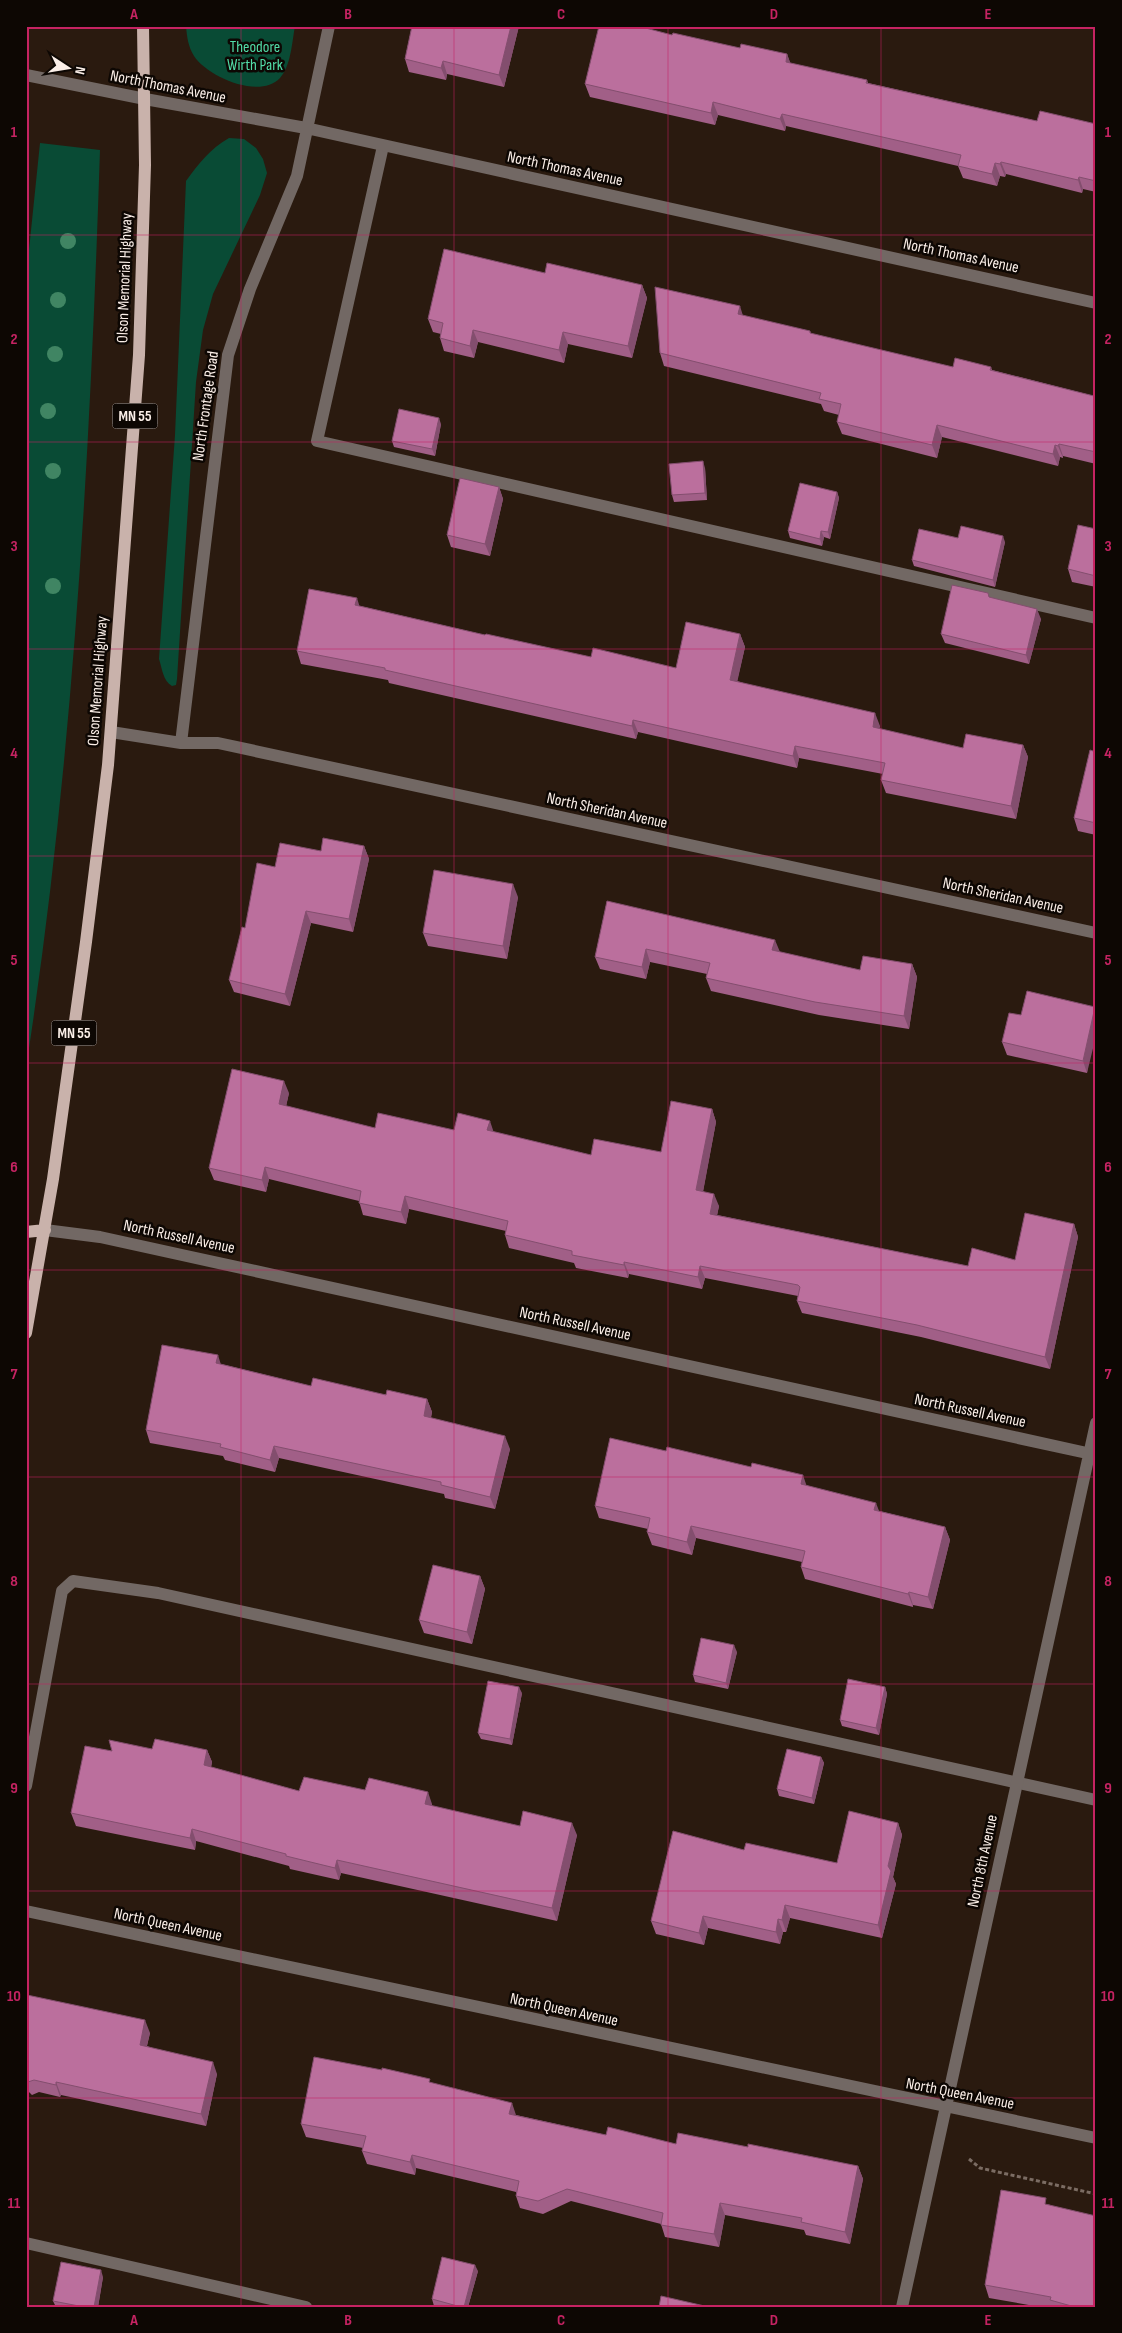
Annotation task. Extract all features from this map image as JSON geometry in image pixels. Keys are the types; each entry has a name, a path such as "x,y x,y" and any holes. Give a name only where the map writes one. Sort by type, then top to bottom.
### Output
{"main road":[{"name":"Olson Memorial Highway","path":"26,1334 45,1230 86,942 111,732 140,355 145,100 143,26"},
{"path":"26,1232 45,1230"}],"street":[{"name":"North Frontage Road","path":"181,743 228,355 250,289 297,176 329,26"},
{"name":"North Thomas Avenue","path":"26,75 145,100 306,128 1096,303"},
{"path":"383,146 318,441 1096,618"},
{"name":"North Sheridan Avenue","path":"111,732 181,743 218,743 1096,933"},
{"name":"North Russell Avenue","path":"45,1230 100,1237 182,1254 1092,1454"},
{"name":"North 8th Avenue","path":"902,2307 1017,1783 1092,1454 1096,1423"},
{"path":"26,1786 62,1591 73,1581 158,1593 1096,1800"},
{"name":"North Queen Avenue","path":"26,1911 946,2108 1096,2138"},
{"path":"26,2243 306,2307"}],"path":[{"path":"969,2159 980,2168 1096,2194"}],"green space":[{"name":"Theodore Wirth Park","path":"186,26 295,26 287,67 280,78 271,84 260,87 234,83 221,78 201,64 194,56 187,38"},
{"path":"229,138 244,139 256,148 263,159 267,173 260,195 213,294 203,330 196,382 177,679 176,685 172,686 165,678 159,659 175,435 186,181 205,157"},
{"path":"40,143 100,150 91,380 77,610 56,839 26,1068 26,279"}],"building":[{"path":"412,26 511,26 499,75 443,61 441,68 405,59"},
{"path":"599,26 638,26 672,35 673,33 740,48 741,44 787,54 786,62 867,80 866,83 1037,121 1040,111 1096,124 1096,181 1079,177 1078,180 1001,162 1000,164 995,163 992,174 958,166 961,155 782,114 780,119 713,102 711,113 585,84"},
{"path":"444,249 545,273 547,263 642,285 628,346 563,332 559,350 473,330 470,346 440,338 443,323 428,319"},
{"path":"655,287 740,306 738,314 810,331 810,333 953,367 955,358 991,367 990,370 1094,396 1094,393 1096,394 1096,452 1059,444 1058,446 1055,445 1053,454 937,425 932,445 837,422 841,404 819,399 821,393 660,353"},
{"path":"399,409 439,418 432,449 392,441"},
{"path":"703,461 705,493 672,495 669,464"},
{"path":"460,478 499,487 485,544 447,535"},
{"path":"800,483 837,492 828,532 821,531 820,539 788,531"},
{"path":"1078,525 1096,529 1096,576 1068,569"},
{"path":"961,526 1003,536 993,580 912,560 919,529 958,538"},
{"path":"952,585 988,593 989,597 1037,609 1026,655 941,634"},
{"path":"309,589 357,598 355,605 485,635 591,657 593,648 676,668 686,622 740,634 730,680 875,713 873,727 963,748 966,734 1023,745 1011,806 881,780 885,763 795,746 793,756 633,720 632,726 385,670 385,668 297,651"},
{"path":"1090,750 1096,752 1096,823 1074,818"},
{"path":"323,838 364,846 349,919 306,911 285,994 229,980 242,927 245,928 257,863 275,867 280,843 321,851"},
{"path":"434,870 513,884 503,946 423,933"},
{"path":"607,901 775,940 772,950 860,970 863,956 912,964 904,1016 815,1002 706,978 710,963 646,949 642,967 595,957"},
{"path":"1027,991 1095,1007 1083,1061 1002,1042 1009,1013 1021,1015"},
{"path":"232,1069 284,1081 279,1104 375,1128 378,1113 454,1130 458,1113 490,1121 487,1130 591,1155 594,1139 661,1152 671,1101 712,1109 696,1190 714,1194 710,1214 968,1266 972,1248 1015,1260 1025,1213 1074,1224 1045,1357 917,1325 797,1301 800,1287 798,1285 700,1266 698,1277 624,1262 624,1265 572,1255 572,1251 505,1235 508,1221 405,1196 401,1212 359,1203 361,1191 265,1167 262,1180 209,1168"},
{"path":"162,1345 218,1355 216,1363 311,1386 313,1378 386,1395 387,1390 427,1399 424,1416 505,1436 490,1497 441,1485 441,1482 274,1446 270,1460 220,1447 221,1444 146,1430"},
{"path":"610,1438 666,1451 667,1447 751,1467 752,1463 803,1475 801,1484 876,1503 874,1510 945,1527 928,1597 909,1592 908,1594 801,1567 805,1551 691,1526 687,1542 647,1532 650,1518 595,1506"},
{"path":"433,1565 480,1576 467,1632 419,1620"},
{"path":"701,1638 734,1645 726,1683 693,1675"},
{"path":"848,1679 885,1687 876,1728 840,1720"},
{"path":"488,1681 519,1687 510,1739 478,1733"},
{"path":"155,1739 207,1750 204,1765 299,1791 304,1777 365,1790 369,1778 428,1792 425,1804 520,1826 523,1811 572,1823 552,1908 337,1860 335,1868 192,1829 190,1838 71,1813 85,1746 112,1751 109,1740 152,1749"},
{"path":"787,1749 821,1757 812,1798 777,1789"},
{"path":"849,1811 898,1823 888,1866 891,1871 878,1925 785,1905 782,1920 778,1919 776,1932 703,1916 699,1933 651,1921 673,1831 744,1850 746,1843 837,1863"},
{"path":"27,1995 145,2020 140,2045 213,2062 201,2114 56,2082 56,2085 34,2080 26,2081"},
{"path":"314,2057 382,2070 382,2068 430,2079 429,2082 512,2103 509,2114 606,2135 608,2127 676,2144 678,2133 748,2147 748,2144 858,2166 845,2232 801,2222 802,2218 720,2203 714,2234 661,2225 663,2213 567,2189 538,2201 516,2196 519,2181 412,2155 410,2162 362,2151 366,2136 301,2124"},
{"path":"1001,2190 1046,2198 1045,2204 1096,2216 1096,2307 1075,2307 1050,2300 1051,2297 985,2285"},
{"path":"442,2257 475,2265 464,2307 432,2299"},
{"path":"61,2262 101,2270 94,2307 53,2301"},
{"path":"661,2296 709,2307 659,2307"}]}
